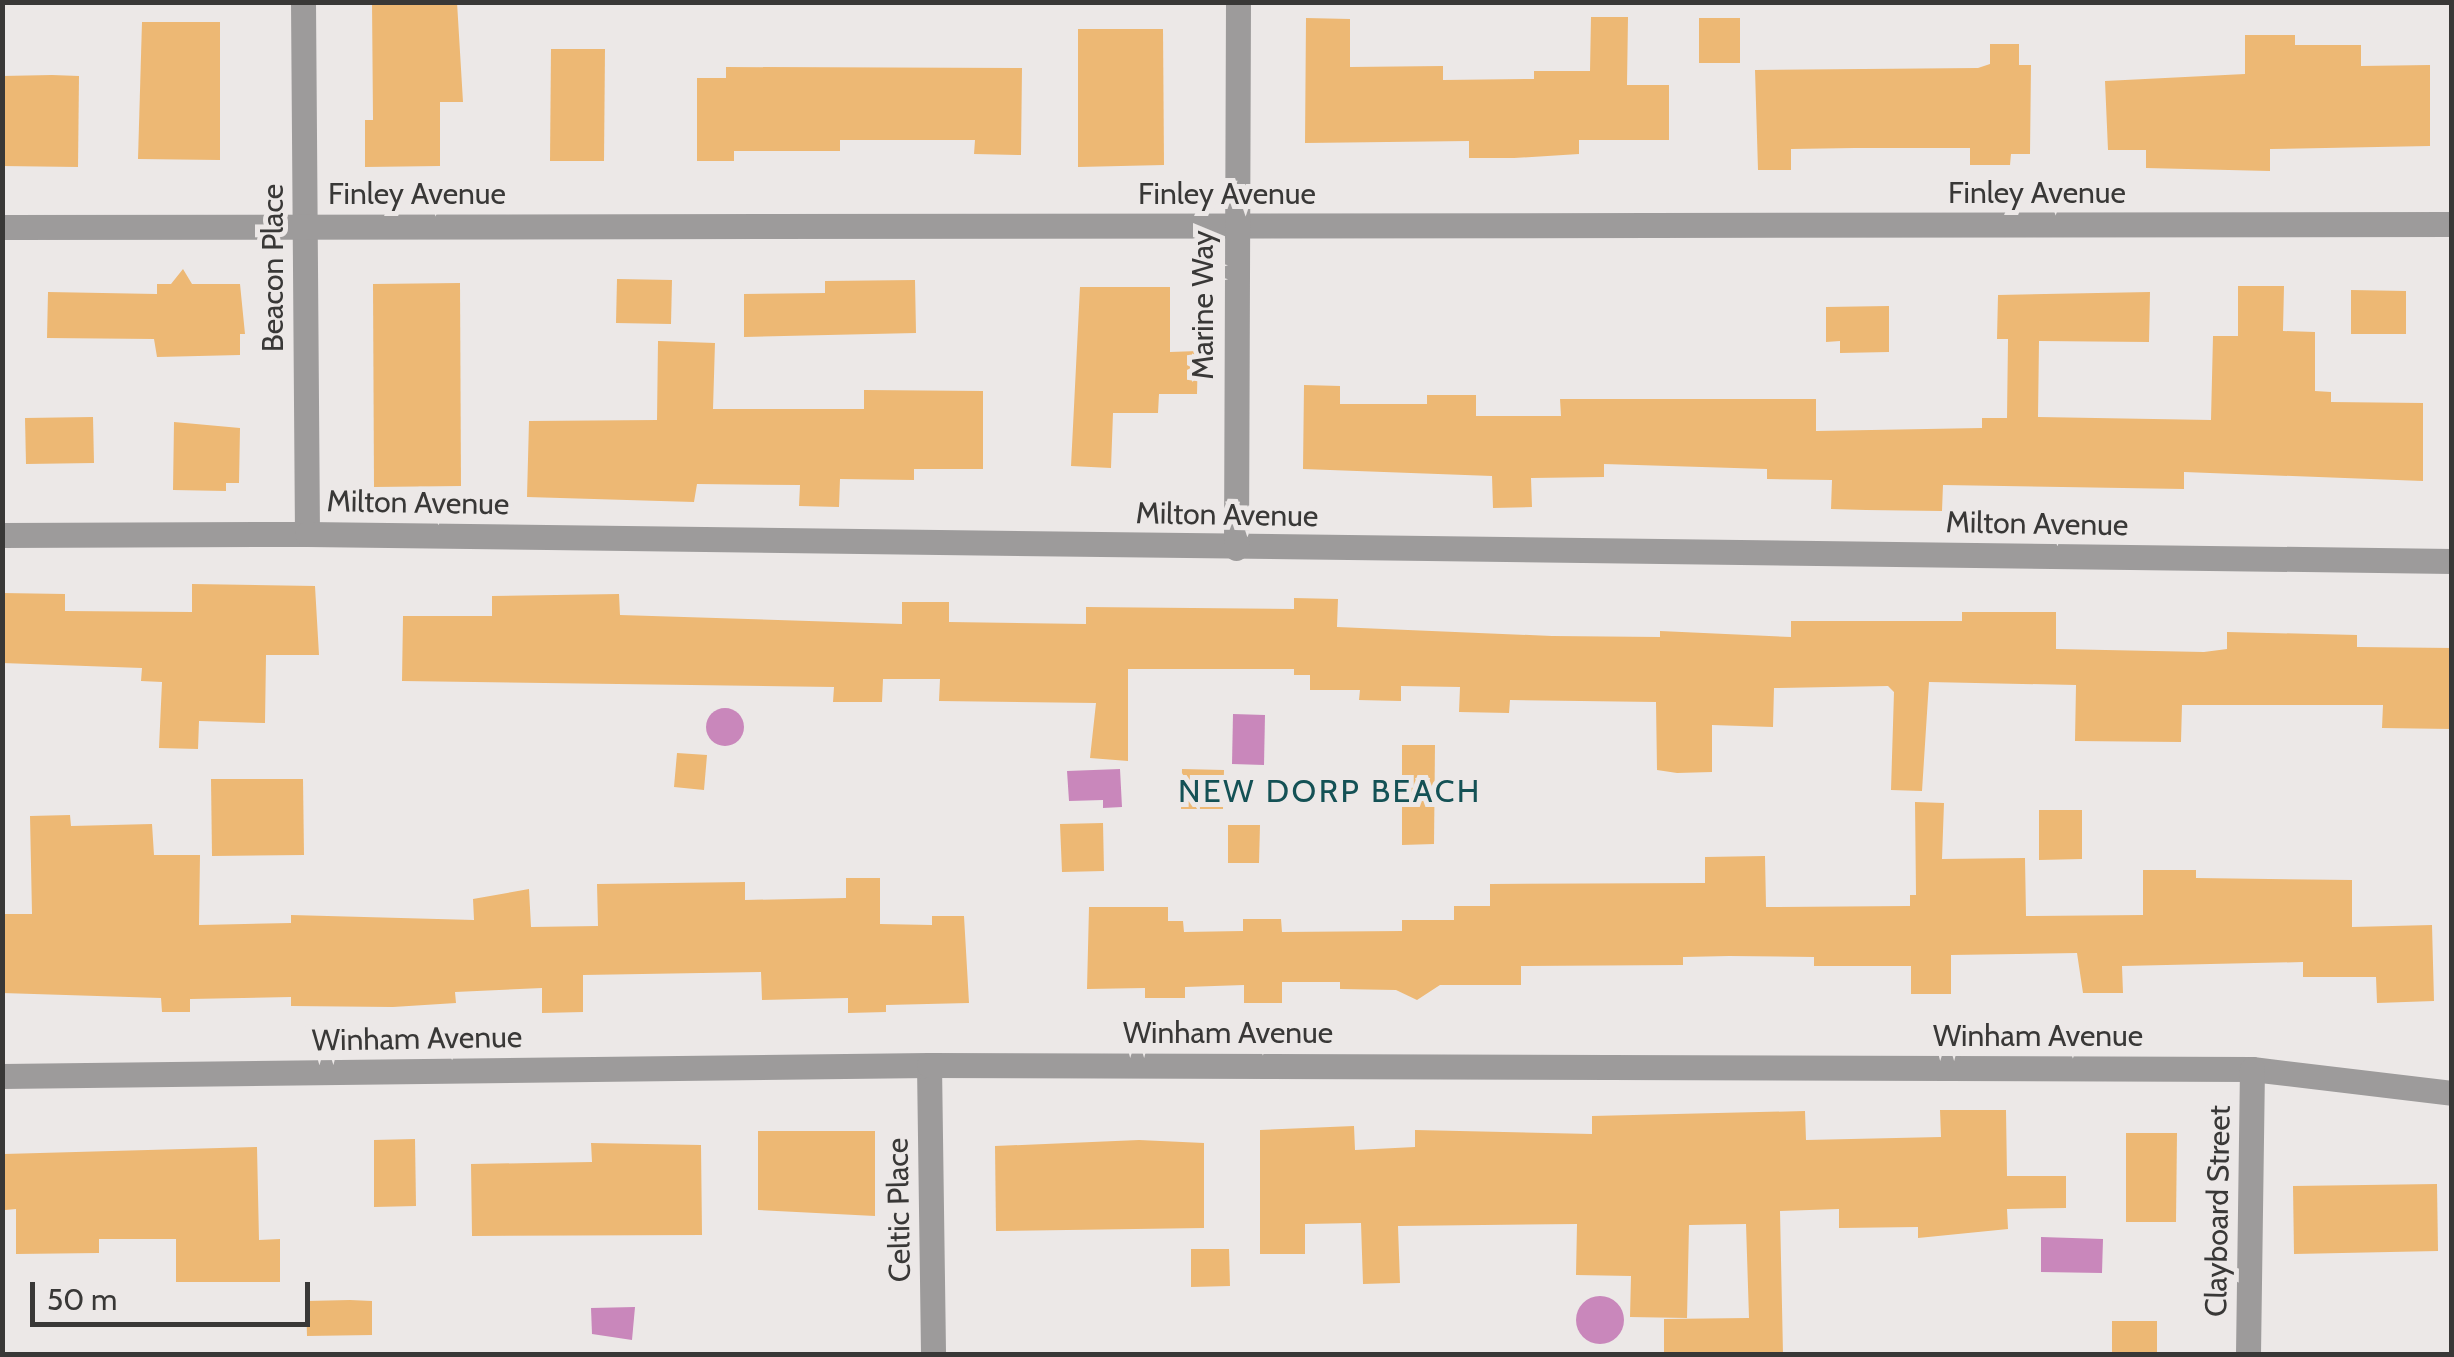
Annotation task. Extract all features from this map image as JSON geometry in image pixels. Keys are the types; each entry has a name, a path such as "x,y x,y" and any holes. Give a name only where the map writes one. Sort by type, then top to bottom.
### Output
{"street":[{"name":"Beacon Place","path":"303,2 307,534"},
{"name":"Marine Way","path":"1236,548 1238,2"},
{"name":"Finley Avenue","path":"2,227 2452,224"},
{"name":"Milton Avenue","path":"2,536 307,534 2452,561"},
{"name":"Winham Avenue","path":"2,1076 929,1065 2252,1069 2452,1093"},
{"name":"Celtic Place","path":"929,1065 933,1354"},
{"name":"Clayboard Street","path":"2248,1354 2252,1069"}],"shaded area":[{"path":"725,708 738,714 744,727 738,740 725,746 712,740 706,727 712,714"},
{"path":"1233,714 1265,715 1264,765 1232,764"},
{"path":"1120,769 1122,807 1103,808 1103,800 1069,801 1067,771"},
{"path":"2041,1237 2103,1239 2102,1273 2041,1272"},
{"path":"1600,1296 1617,1303 1624,1320 1617,1337 1600,1344 1583,1337 1576,1320 1583,1303"},
{"path":"635,1307 632,1340 592,1334 591,1308"}],"building":[{"path":"372,2 457,2 463,102 440,102 440,166 365,167 365,120 373,120"},
{"path":"1591,17 1628,17 1627,85 1669,85 1669,140 1579,140 1579,154 1514,158 1469,158 1469,141 1305,143 1306,18 1350,19 1350,67 1443,66 1443,80 1534,79 1534,71 1590,71"},
{"path":"1699,18 1740,18 1740,63 1699,63"},
{"path":"142,22 220,22 220,160 138,159"},
{"path":"1078,29 1163,29 1164,165 1078,167"},
{"path":"2245,35 2295,35 2295,45 2361,45 2361,66 2430,65 2430,146 2270,149 2270,171 2146,168 2146,150 2108,150 2105,81 2245,74"},
{"path":"1990,44 2019,44 2019,65 2031,65 2030,154 2011,154 2010,165 1970,165 1970,148 1791,149 1791,170 1758,170 1755,70 1978,68 1990,64"},
{"path":"551,49 605,49 604,161 550,161"},
{"path":"726,67 1022,68 1021,155 974,154 975,140 840,140 840,151 734,151 734,161 697,161 697,78 726,78"},
{"path":"2,76 79,76 78,167 2,166"},
{"path":"183,269 192,284 240,284 245,334 240,334 240,355 157,357 154,339 47,338 48,292 157,294 157,284 171,284"},
{"path":"617,279 672,280 671,324 616,323"},
{"path":"915,280 916,333 744,337 744,294 825,293 825,281"},
{"path":"460,283 461,486 374,487 373,284"},
{"path":"2238,286 2284,286 2283,331 2315,332 2315,391 2331,392 2331,402 2423,403 2423,481 2184,472 2184,489 1943,485 1942,511 1866,510 1831,509 1832,480 1767,479 1767,469 1604,464 1604,477 1531,478 1532,507 1493,508 1492,476 1303,469 1304,385 1340,386 1340,404 1427,404 1427,395 1476,395 1476,416 1561,416 1560,399 1816,399 1816,431 1982,428 1982,418 2007,418 2008,339 1997,339 1998,295 2150,292 2149,342 2039,341 2038,417 2211,420 2213,336 2238,336"},
{"path":"1080,287 1170,287 1170,352 1198,351 1197,394 1159,394 1158,413 1113,413 1111,468 1071,466"},
{"path":"2351,290 2406,291 2406,334 2351,334"},
{"path":"1889,306 1889,352 1840,353 1840,341 1826,342 1826,307"},
{"path":"658,341 715,343 713,409 864,409 864,390 983,391 983,469 914,469 914,480 840,479 839,507 799,506 800,485 697,484 694,502 527,497 529,421 657,420"},
{"path":"93,417 94,463 26,464 25,418"},
{"path":"174,422 240,428 239,483 226,483 226,491 173,490"},
{"path":"192,584 315,586 319,655 266,655 265,723 199,721 198,749 159,748 162,682 141,681 142,668 2,663 2,593 65,594 65,611 192,612"},
{"path":"619,594 620,615 902,624 902,602 949,602 949,622 1086,624 1086,607 1294,609 1294,598 1338,599 1337,627 1552,636 1660,637 1660,631 1791,637 1791,621 1962,621 1962,612 2056,612 2056,649 2204,652 2227,649 2227,632 2357,635 2357,647 2452,648 2452,729 2382,728 2383,705 2182,705 2181,742 2075,741 2076,685 1929,682 1922,791 1891,790 1894,692 1888,686 1774,688 1773,727 1712,725 1712,772 1677,773 1657,770 1656,702 1510,700 1509,713 1459,712 1460,687 1401,686 1401,701 1359,700 1360,690 1310,690 1310,675 1294,675 1294,669 1128,669 1128,761 1090,758 1096,703 939,701 940,679 883,679 882,702 833,702 834,687 402,681 403,616 492,616 492,596"},
{"path":"1402,745 1435,745 1434,844 1402,845"},
{"path":"677,753 707,755 704,790 674,787"},
{"path":"1182,769 1224,770 1223,809 1181,809"},
{"path":"211,779 303,779 304,855 212,856"},
{"path":"1915,802 1944,803 1942,859 2025,858 2026,916 2143,915 2143,870 2196,870 2196,878 2352,880 2352,927 2432,925 2434,1001 2377,1003 2376,977 2303,977 2303,962 2122,966 2123,993 2083,993 2077,953 1951,955 1951,994 1911,994 1911,966 1814,966 1814,957 1729,956 1683,957 1683,965 1521,966 1521,985 1440,985 1417,1000 1396,990 1340,989 1340,982 1282,982 1282,1003 1244,1003 1244,985 1185,987 1185,998 1145,998 1145,988 1087,989 1089,907 1168,907 1168,921 1183,921 1184,932 1243,931 1243,919 1281,919 1282,932 1402,931 1402,920 1454,920 1454,906 1490,906 1490,884 1705,883 1705,857 1765,856 1766,907 1910,906 1910,895 1916,895"},
{"path":"2039,810 2082,810 2082,859 2039,860"},
{"path":"70,815 71,826 152,824 154,855 200,855 199,925 291,923 291,915 474,920 473,899 529,889 531,927 598,926 597,884 745,882 745,900 846,898 846,878 880,878 880,924 932,925 932,916 964,916 969,1003 886,1005 886,1012 848,1013 848,998 762,1000 761,972 583,975 583,1012 542,1013 542,988 455,992 456,1003 393,1007 291,1006 291,997 190,999 190,1012 162,1012 161,998 2,993 2,914 32,914 30,816"},
{"path":"1103,823 1104,871 1062,872 1060,824"},
{"path":"1228,825 1260,825 1259,863 1228,863"},
{"path":"1940,1110 2006,1110 2007,1176 2066,1176 2066,1208 2007,1209 2008,1229 1918,1238 1918,1227 1839,1228 1839,1209 1780,1211 1783,1354 1664,1354 1664,1319 1749,1318 1746,1224 1689,1225 1687,1318 1630,1317 1631,1276 1576,1275 1577,1224 1398,1226 1400,1283 1363,1284 1361,1223 1305,1224 1305,1254 1260,1254 1260,1130 1354,1126 1355,1150 1415,1147 1415,1130 1592,1134 1592,1116 1805,1111 1806,1140 1941,1137"},
{"path":"758,1131 875,1131 875,1216 758,1210"},
{"path":"2126,1133 2177,1133 2176,1222 2126,1222"},
{"path":"415,1139 416,1206 374,1207 374,1140"},
{"path":"1139,1140 1204,1143 1204,1228 996,1231 995,1146"},
{"path":"591,1143 701,1145 702,1235 472,1236 471,1164 592,1162"},
{"path":"257,1147 259,1240 280,1239 280,1282 176,1282 176,1239 99,1239 99,1253 16,1254 16,1209 5,1210 4,1154"},
{"path":"2437,1184 2438,1251 2294,1254 2293,1186"},
{"path":"1191,1249 1229,1249 1230,1286 1191,1287"},
{"path":"306,1301 372,1301 372,1335 307,1336"},
{"path":"2112,1321 2157,1321 2157,1354 2112,1354"}],"district":[{"name":"NEW DORP BEACH","path":"1330,791"}]}
